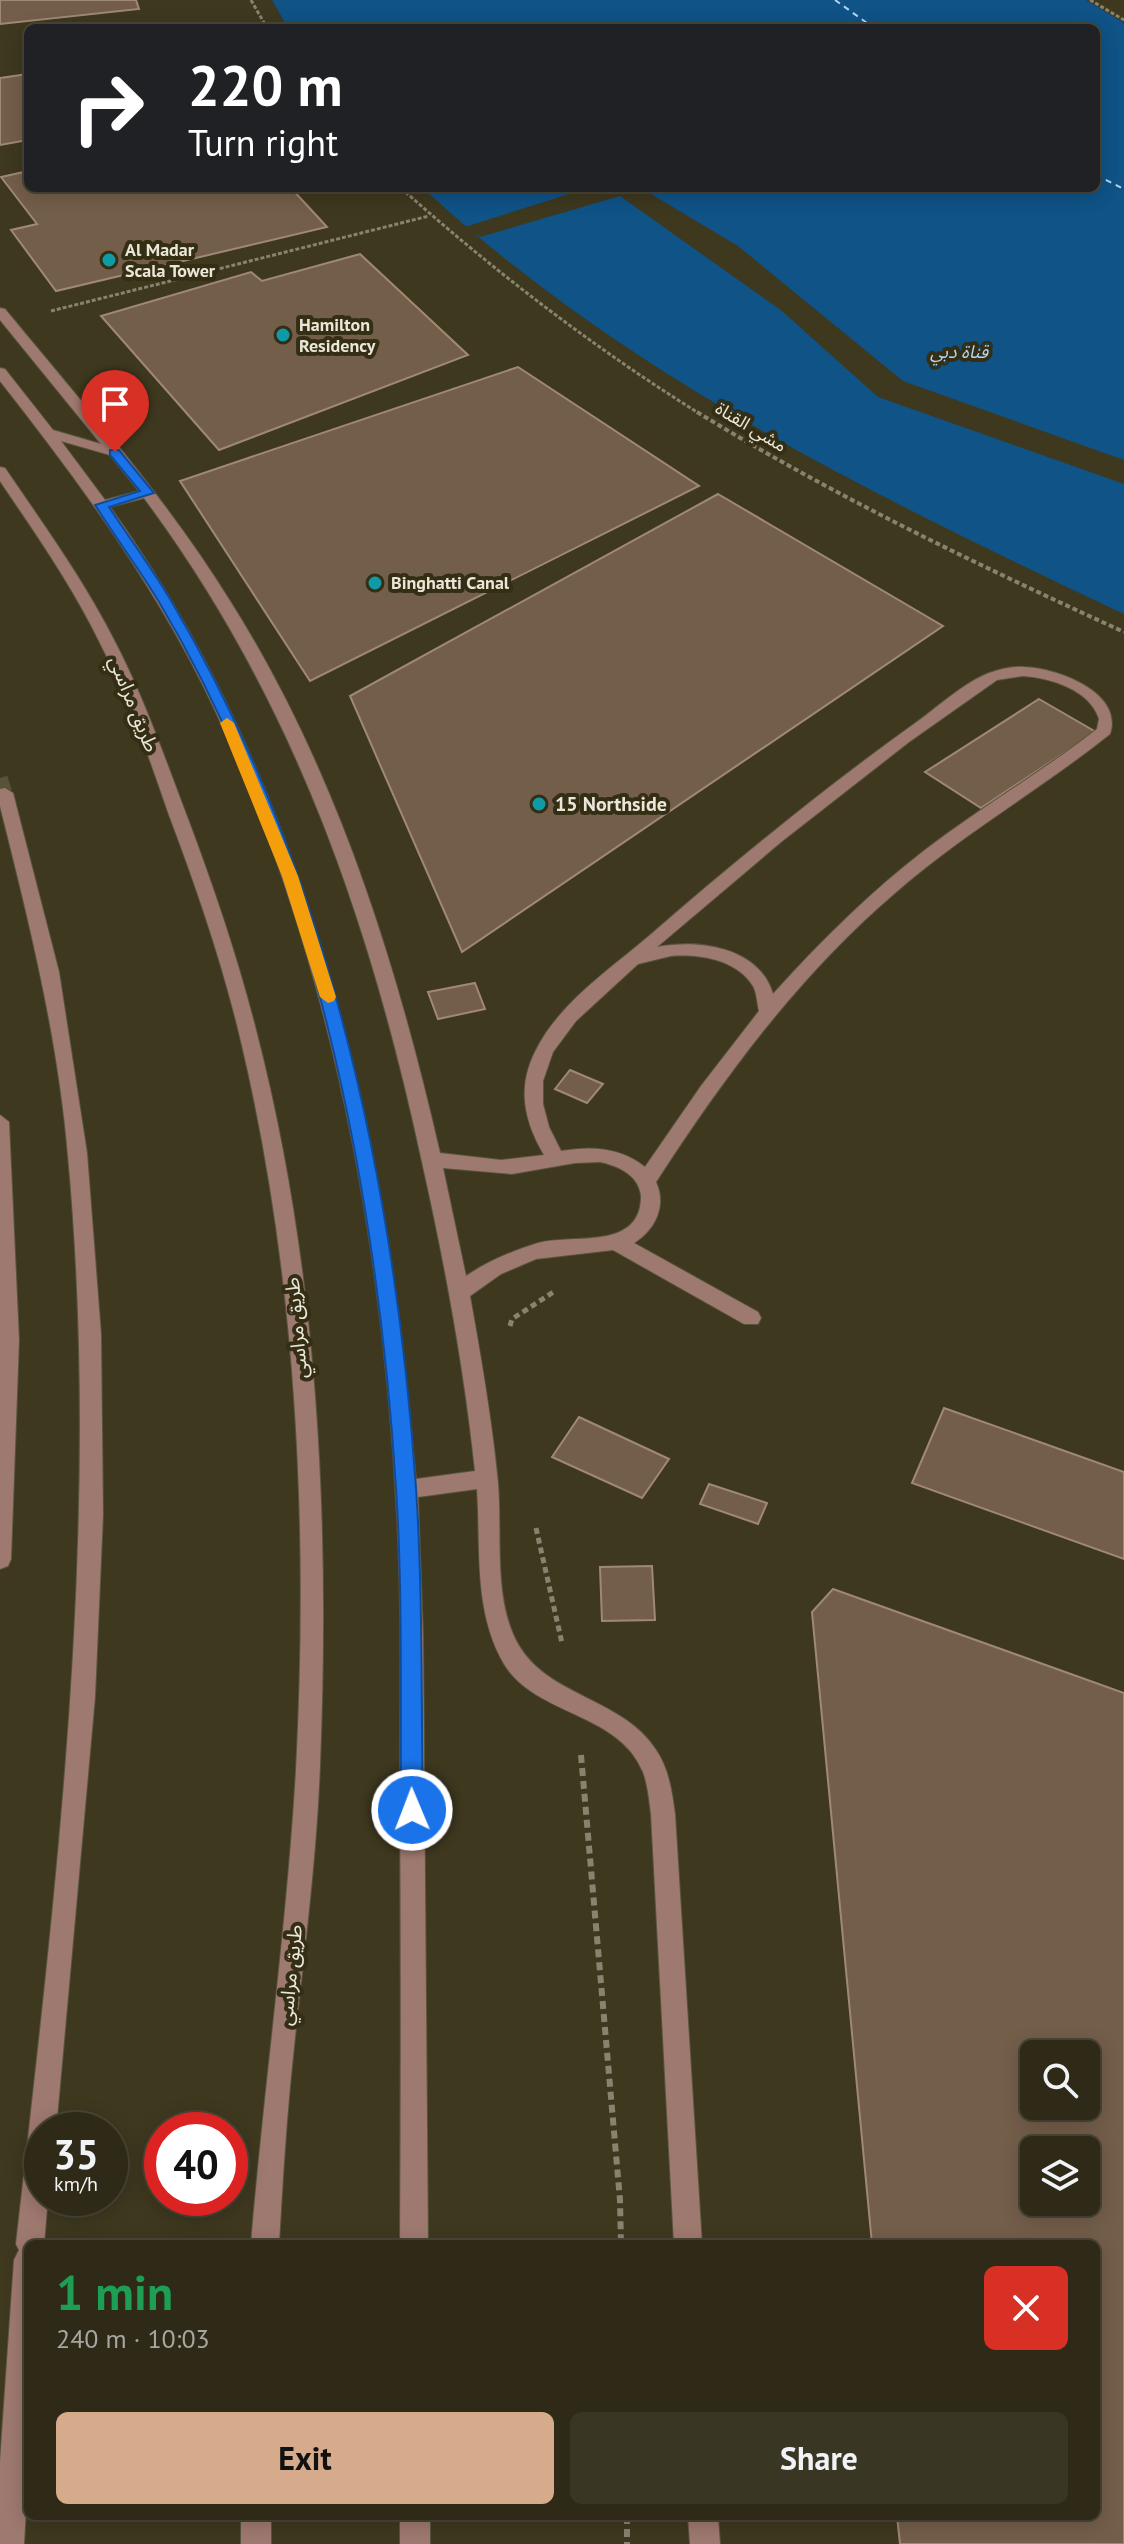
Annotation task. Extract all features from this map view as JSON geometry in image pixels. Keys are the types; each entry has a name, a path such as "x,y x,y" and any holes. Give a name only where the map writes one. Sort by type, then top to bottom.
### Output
{"street":[{"path":"4,317 148,493 224,603 260,665 327,803 385,966 433,1159 459,1293 486,1479 500,1631 510,1655 527,1676 549,1693 604,1715 628,1733 647,1756 658,1783 663,1814 688,2240"},
{"path":"0,372 101,505 166,603 210,685 251,775 290,876 325,987 357,1112 372,1193 396,1374 406,1489 411,1687 414,2240"},
{"path":"48,433 115,452"},
{"name":"طريق مراسي","path":"0,471 90,610 131,693 195,858 223,942 248,1034 270,1134 288,1244 300,1365 307,1499 310,1627 308,1766 265,2240"},
{"path":"101,505 148,493"},
{"path":"556,1160 542,1138 534,1114 532,1090 537,1067 547,1045 626,965 807,812 992,677 1024,671 1041,673 1058,678 1104,704 1110,723 1104,731 918,865 818,953 725,1063 646,1181"},
{"path":"5,793 32,884 65,1046 80,1161 94,1374 94,1506 87,1667 76,1814 30,2240"},
{"path":"626,965 659,951 698,948 735,960 760,982 768,1010"},
{"path":"0,1122 10,1271 10,1373 0,1559"},
{"path":"433,1159 494,1167 556,1160 576,1154 618,1158 635,1168 646,1181 651,1195 650,1210 644,1223 633,1234 616,1242 545,1249 513,1259 484,1273 459,1293"},
{"path":"616,1242 751,1318"},
{"path":"406,1489 486,1479"},
{"path":"9,2544 24,2320"},
{"path":"256,2520 256,2544"},
{"path":"415,2520 415,2544"},
{"path":"703,2520 705,2544"}],"path":[{"path":"251,0 265,24"},
{"path":"1090,0 1124,20"},
{"name":"مشي القناة","path":"405,192 484,261 613,357 765,452 939,545 1124,632"},
{"path":"4,317 430,216"},
{"path":"627,2520 627,2544"}],"water":[{"name":"قناة دبي","path":"272,0 1086,0 1124,23 1124,614 847,477 668,375 583,317 501,255 428,192 1100,192 1100,24 286,24"}],"pier":[{"path":"575,192 648,192 738,246 903,381 1124,460 1124,484 878,397 782,311 620,196 480,237 465,227"}],"building":[{"path":"0,0 136,0 139,9 0,24"},
{"path":"24,75 24,141 0,145 0,78"},
{"name":"Al Madar Scala Tower","path":"24,172 24,192 295,192 327,227 56,291 11,230 37,224 1,177"},
{"name":"Hamilton Residency","path":"360,254 468,355 219,450 101,316 251,272 262,281"},
{"name":"Binghatti Canal","path":"518,367 699,486 310,681 180,481"},
{"name":"15 Northside","path":"718,494 943,626 462,952 350,696"},
{"path":"1039,699 1096,732 981,808 925,772"},
{"path":"475,983 485,1009 438,1019 428,992"},
{"path":"570,1070 603,1084 587,1103 555,1089"},
{"path":"944,1408 1124,1472 1124,1559 912,1483"},
{"path":"579,1417 669,1459 642,1498 552,1457"},
{"path":"709,1484 767,1503 758,1524 700,1504"},
{"path":"652,1566 655,1620 602,1621 600,1567"},
{"path":"833,1589 1124,1693 1124,2544 900,2544 897,2520 1100,2520 1100,2240 872,2240 812,1612"}],"ferry route":[{"path":"835,0 868,24"},
{"path":"1100,177 1124,189"}],"tunnel":[{"path":"0,778 5,793"}],"slow traffic":[{"path":"227,723 290,876 328,997"}],"place":[{"name":"Al Madar Scala Tower","path":"109,260"},
{"name":"Hamilton Residency","path":"283,335"},
{"name":"Binghatti Canal","path":"375,583"},
{"name":"15 Northside","path":"539,804"}],"route":[{"path":"115,452 148,493 101,505 166,603 210,685 251,775 290,876 325,987 357,1112 385,1281 406,1489 412,1810"}]}
